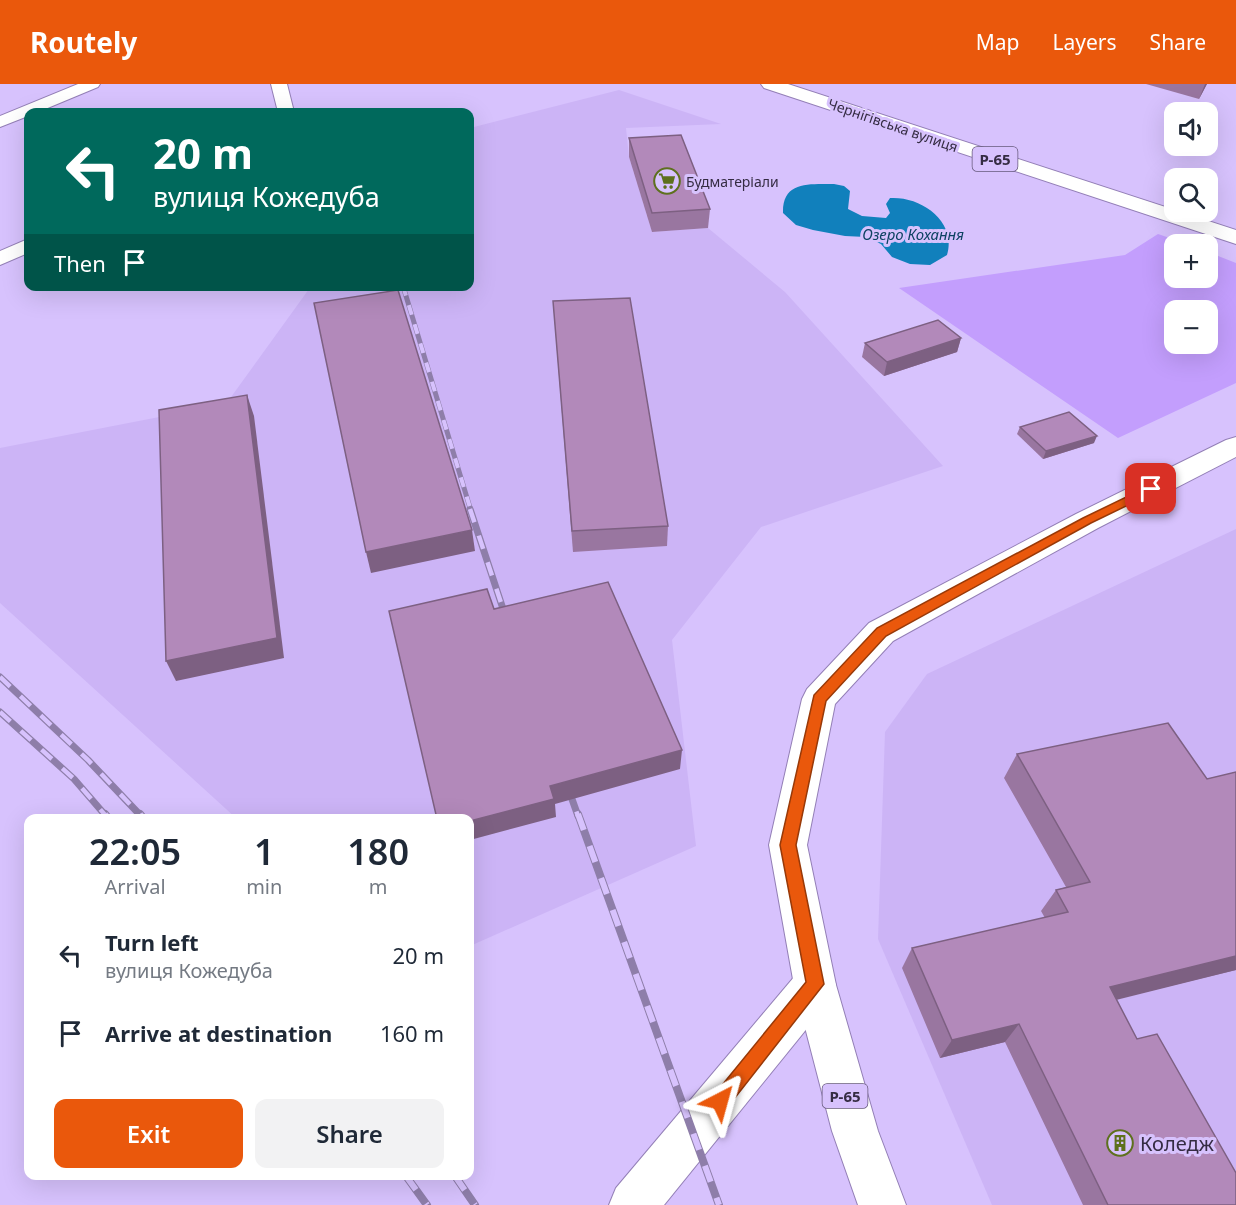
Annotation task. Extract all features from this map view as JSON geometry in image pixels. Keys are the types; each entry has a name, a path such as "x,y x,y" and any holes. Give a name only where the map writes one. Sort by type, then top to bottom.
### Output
{"main road":[{"name":"Чернігівська вулиця","path":"770,84 1231,237"},
{"name":"Р-65","path":"882,1205 855,1131 815,984 788,845 819,699 881,632 1087,520 1236,446"},
{"path":"633,1205 815,984"}],"street":[{"path":"34,108 92,84"},
{"path":"279,84 285,108"},
{"path":"0,122 24,112"},
{"path":"0,258 24,247"}],"shaded area":[{"path":"619,90 721,124 626,128 629,157 652,232 708,228 785,292 943,466 761,527 672,640 696,846 474,944 474,814 232,814 0,603 0,448 226,404 308,291 474,291 474,127"},
{"path":"1158,234 1164,236 1164,288 1218,288 1218,256 1236,263 1236,383 1118,438 899,288 1125,255"},
{"path":"1236,529 1236,1205 992,1205 878,939 885,732 927,674"}],"water":[{"name":"Озеро Кохання","path":"834,184 844,186 850,191 848,209 862,216 886,218 890,213 886,204 890,198 902,198 924,206 942,221 947,231 949,243 947,255 930,265 910,264 892,257 881,244 866,237 813,230 796,225 783,213 787,195 799,186"}],"building":[{"path":"681,135 710,209 652,213 629,138"},
{"path":"398,291 472,530 366,552 314,303"},
{"path":"630,298 668,526 572,531 553,301"},
{"path":"938,320 961,338 887,362 865,343"},
{"path":"247,395 277,638 166,661 159,410"},
{"path":"1069,412 1097,436 1046,451 1020,427"},
{"path":"608,582 682,750 550,786 554,799 474,820 474,814 436,814 389,611 487,589 494,609"},
{"path":"1168,723 1207,779 1236,772 1236,956 1110,987 1137,1039 1157,1034 1236,1173 1236,1205 1108,1205 1019,1024 952,1040 912,948 1068,912 1056,890 1090,882 1017,754"}],"railway":[{"path":"405,291 471,511"},
{"path":"470,509 507,621"},
{"path":"0,677 88,760 139,814"},
{"path":"0,712 74,779 104,814"},
{"path":"567,785 578,816"},
{"path":"578,814 719,1205"},
{"path":"409,1180 427,1205"},
{"path":"458,1180 475,1205"}],"place":[{"name":"Будматеріали","path":"667,181"},
{"name":"Коледж","path":"1120,1143"}],"route":[{"path":"720,1101 815,984 788,845 819,699 881,632 1087,520 1151,489"}]}
